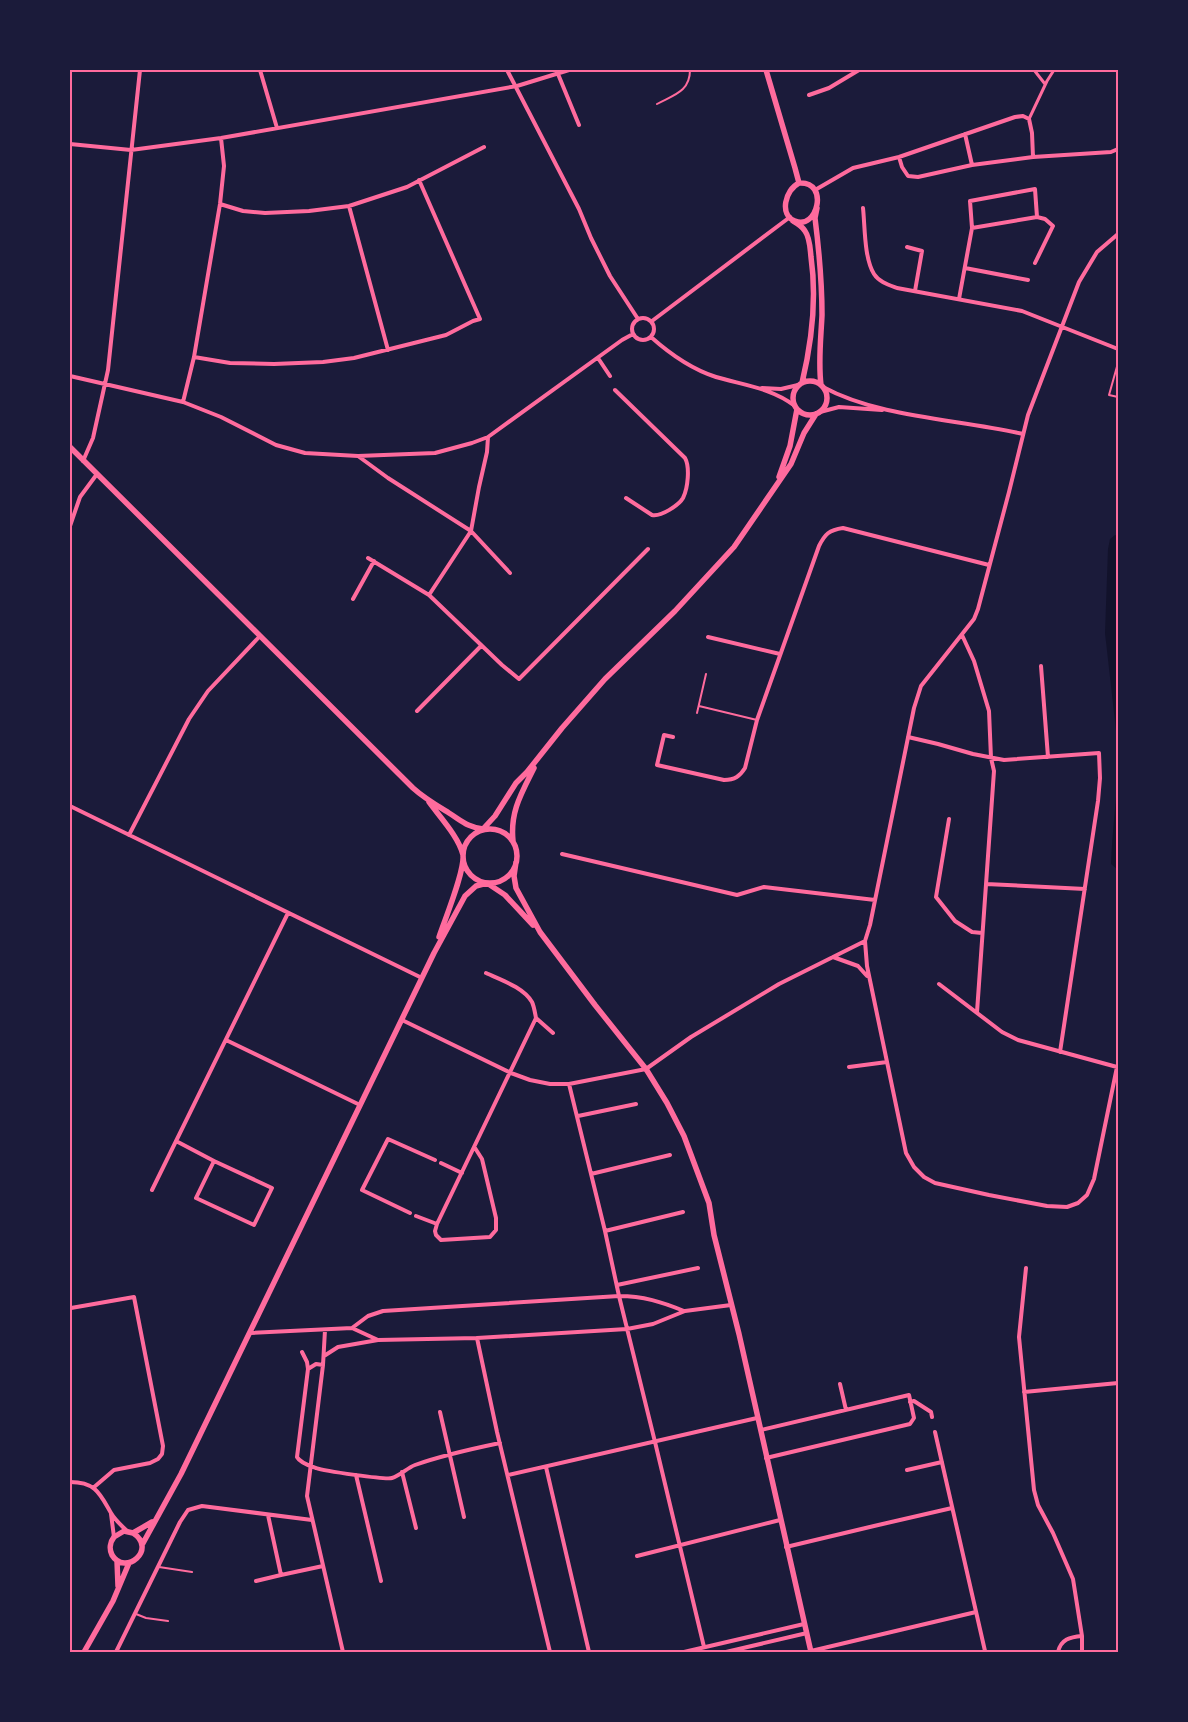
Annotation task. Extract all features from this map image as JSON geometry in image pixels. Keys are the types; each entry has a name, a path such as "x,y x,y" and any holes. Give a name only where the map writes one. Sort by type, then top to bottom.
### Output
{"main road":[{"path":"766,70 798,183"},
{"path":"769,497 784,466 796,408 793,396 800,384 808,358 812,326 814,285 807,236 803,228 792,219 786,206 787,195 792,186 798,183 807,184 815,190 818,201 814,214 808,220 800,222 792,219"},
{"path":"434,953 458,882 463,855 469,839 473,834 483,829 495,816 516,783 605,679 674,611 734,547 791,464 804,433 825,406 827,394 822,386 819,364 822,286 815,218 816,208"},
{"path":"800,384 811,381 822,386"},
{"path":"796,408 806,415 818,413"},
{"path":"70,447 427,801 451,831 463,855 467,872 506,895 540,932 646,1069 667,1103 684,1136 708,1203 811,1652"},
{"path":"540,932 516,888 514,876 517,852 511,826 514,811 542,753"},
{"path":"427,801 451,814 462,823 483,829 501,831 513,841"},
{"path":"84,1652 110,1607 129,1563 139,1556 142,1545 155,1520 170,1497 434,953 465,896 476,886 503,880 512,872 516,862"},
{"path":"118,1588 117,1561 110,1548 114,1537 120,1532 130,1532 155,1520"},
{"path":"130,1532 139,1538 142,1545"},
{"path":"117,1561 129,1563"}],"street":[{"path":"84,461 92,441 106,385 140,70"},
{"path":"260,70 277,128"},
{"path":"507,70 517,86 579,209 590,238 610,276 638,319"},
{"path":"70,144 131,150 222,138 517,86 569,70"},
{"path":"810,95 830,88 859,70"},
{"path":"1034,70 1045,84"},
{"path":"1033,157 1032,133 1029,119 1045,84 1054,70"},
{"path":"558,74 579,125"},
{"path":"815,190 853,168 899,157 1015,117 1023,116 1029,119"},
{"path":"965,134 972,165"},
{"path":"183,402 194,357 220,204 224,166 222,138"},
{"path":"220,204 243,211 265,212 309,211 349,206 407,187 484,147"},
{"path":"899,157 902,167 908,176 918,177 972,165 1033,157 1111,152 1118,149"},
{"path":"194,357 230,363 283,364 324,362 354,358 446,335 480,319 419,180"},
{"path":"959,300 972,228 970,201 1035,190 1037,217"},
{"path":"349,206 388,350"},
{"path":"864,208 868,258 874,274 882,282 897,288 1022,311 1118,350"},
{"path":"972,228 1037,217 1045,219 1052,226 1035,263"},
{"path":"652,322 792,219"},
{"path":"939,984 1002,1032 1018,1040 1117,1067 1094,1180 1087,1195 1078,1203 1067,1207 1047,1206 989,1195 935,1183 924,1177 914,1167 906,1153 886,1062 869,978 865,941 908,737 921,686 974,619 1028,415 1085,271 1097,252 1118,234"},
{"path":"906,247 922,251 915,291"},
{"path":"965,268 1028,280"},
{"path":"645,318 652,322 654,331 651,337 641,340 633,334 632,327 638,319 645,318"},
{"path":"70,376 183,402 221,417 276,445 305,453 358,456 435,453 472,444 488,437 633,334"},
{"path":"651,337 670,353 694,368 715,377 758,388 780,397 796,408"},
{"path":"598,358 610,376"},
{"path":"758,388 781,389 800,384"},
{"path":"822,386 844,398 891,410 1022,434"},
{"path":"615,390 685,458 688,464 687,479 682,499 663,514 652,515 626,498"},
{"path":"818,413 839,407 891,410"},
{"path":"429,595 471,531 487,452 488,437"},
{"path":"358,456 471,531 510,573"},
{"path":"70,526 80,497 97,474"},
{"path":"673,737 664,735 657,765 724,780 730,780 741,774 745,768 757,720 819,546 824,535 832,529 843,528 989,566"},
{"path":"368,558 429,595 502,666 519,679 648,549"},
{"path":"353,599 374,561"},
{"path":"962,635 974,661 989,712 991,758 994,771 977,1012"},
{"path":"129,835 190,718 208,691 260,636"},
{"path":"708,637 780,654"},
{"path":"418,711 481,646"},
{"path":"1041,666 1048,757"},
{"path":"908,737 991,758 1008,760 1099,753 1099,796 1060,1052"},
{"path":"70,806 422,978"},
{"path":"949,819 936,897 955,921 972,932 982,933"},
{"path":"562,854 737,894 764,886 875,900"},
{"path":"986,884 1085,888"},
{"path":"152,1190 288,913"},
{"path":"402,1020 511,1073 530,1080 550,1084 569,1084 646,1069 691,1037 779,984 865,941"},
{"path":"833,957 858,966 869,978"},
{"path":"486,973 523,993 532,1002 536,1018 554,1033"},
{"path":"475,1148 482,1158 496,1218 496,1230 490,1237 441,1240 436,1236 437,1224 536,1018"},
{"path":"226,1040 360,1105"},
{"path":"849,1067 886,1062"},
{"path":"569,1084 704,1647"},
{"path":"578,1116 636,1104"},
{"path":"410,1212 362,1190 388,1139 435,1160"},
{"path":"176,1141 272,1188 254,1225 196,1198 214,1161"},
{"path":"591,1174 670,1155"},
{"path":"441,1163 462,1173"},
{"path":"605,1231 683,1212"},
{"path":"416,1216 437,1224"},
{"path":"617,1285 698,1268"},
{"path":"1026,1268 1019,1334 1034,1490 1038,1506 1053,1533 1073,1579 1082,1636 1082,1652"},
{"path":"352,1328 368,1316 383,1311 619,1296 636,1296 660,1301 685,1311"},
{"path":"71,1308 134,1297 163,1442 162,1454 158,1459 150,1463 114,1470 94,1488"},
{"path":"324,1356 338,1347 378,1340 477,1338 627,1329 653,1324 685,1311 731,1305"},
{"path":"251,1332 352,1328 378,1340"},
{"path":"325,1330 324,1356 307,1496 342,1652"},
{"path":"477,1338 550,1652"},
{"path":"302,1352 308,1369 297,1457 300,1461 315,1468 391,1479 418,1464 449,1454 500,1443"},
{"path":"308,1369 316,1364 323,1365"},
{"path":"1024,1392 1118,1383"},
{"path":"840,1384 846,1410"},
{"path":"760,1430 909,1395 914,1418 910,1424 766,1458"},
{"path":"910,1402 914,1401 931,1412 932,1416"},
{"path":"440,1412 464,1517"},
{"path":"508,1475 757,1418"},
{"path":"936,1432 985,1651"},
{"path":"907,1470 942,1462"},
{"path":"546,1467 589,1652"},
{"path":"402,1472 416,1528"},
{"path":"356,1475 381,1581"},
{"path":"70,1482 94,1488 101,1494 112,1514 130,1532"},
{"path":"116,1652 182,1518 191,1509 202,1506 312,1520"},
{"path":"786,1548 952,1508"},
{"path":"112,1514 114,1537"},
{"path":"268,1514 281,1575"},
{"path":"637,1556 780,1520"},
{"path":"256,1581 323,1566"},
{"path":"811,1652 976,1612"},
{"path":"684,1652 804,1624"},
{"path":"726,1652 807,1633"},
{"path":"1058,1652 1059,1646 1065,1640 1082,1636"}],"lane":[{"path":"657,104 683,90 689,82 690,70"},
{"path":"1118,363 1109,395 1118,398"},
{"path":"697,713 706,674"},
{"path":"699,706 757,720"},
{"path":"158,1567 192,1572"},
{"path":"135,1614 146,1618 168,1621"}],"shaded area":[{"path":"1115,535 1118,536 1118,748 1105,633 1108,549 1110,539"},
{"path":"1118,765 1118,870 1111,864"}]}
